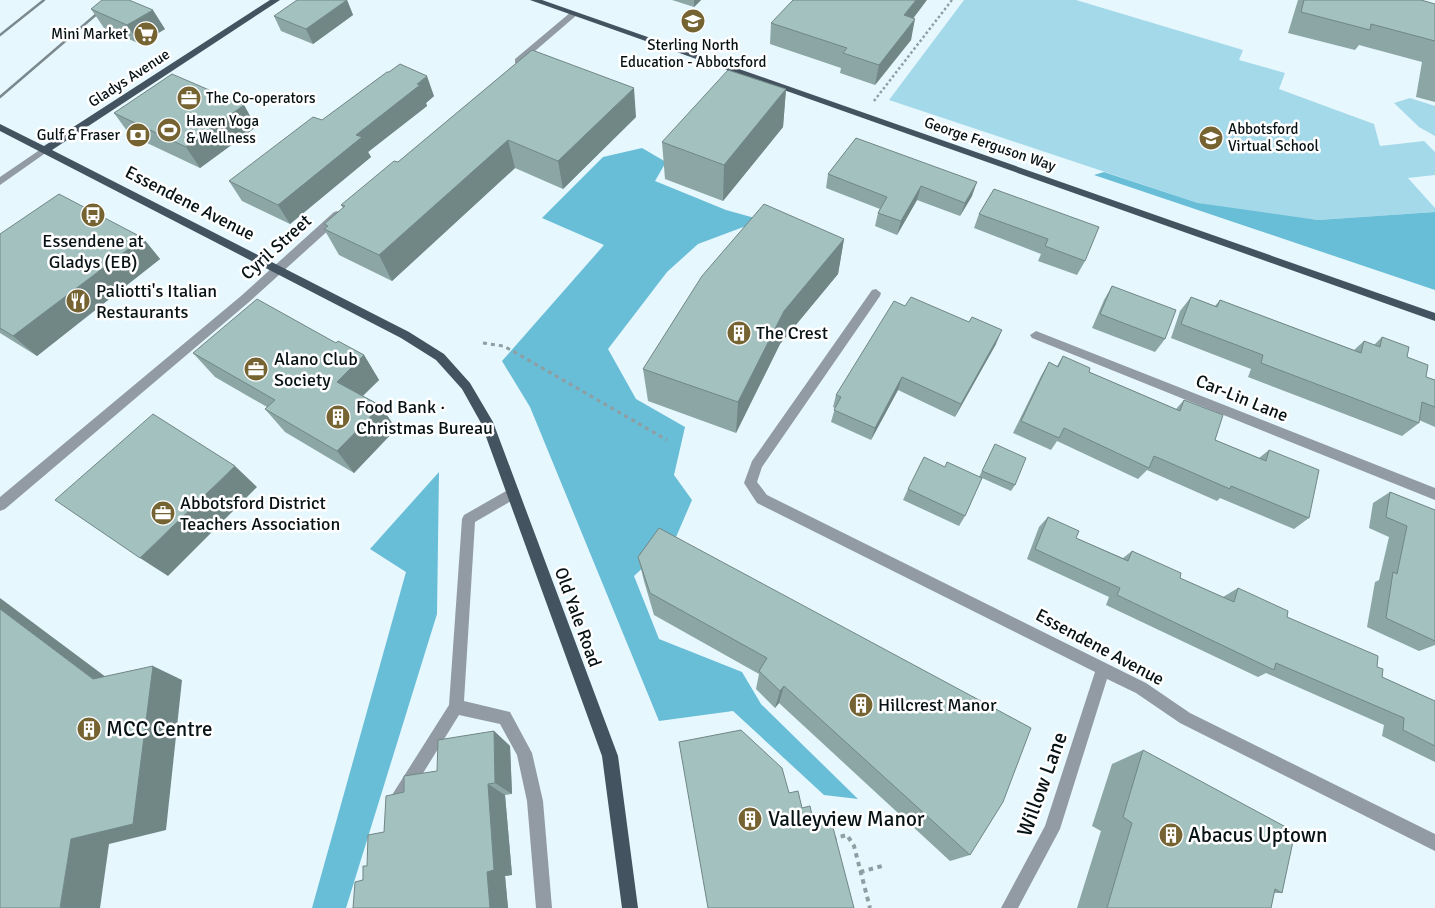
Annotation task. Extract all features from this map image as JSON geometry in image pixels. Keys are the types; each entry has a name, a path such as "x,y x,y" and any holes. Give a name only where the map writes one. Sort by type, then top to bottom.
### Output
{"main road":[{"name":"Gladys Avenue","path":"44,150 276,0"},
{"name":"George Ferguson Way","path":"534,0 1435,317"},
{"name":"Essendene Avenue","path":"0,127 405,335 440,357"},
{"name":"Old Yale Road","path":"440,357 466,386 487,422 610,756 630,908"}],"street":[{"path":"509,69 574,14"},
{"name":"Gladys Avenue","path":"0,182 44,150"},
{"name":"Cyril Street","path":"0,505 278,271 307,241 346,208"},
{"name":"Essendene Avenue","path":"876,293 756,465 750,483 762,499 1141,688 1185,718 1435,843"},
{"name":"Car-Lin Lane","path":"1036,336 1435,494"},
{"path":"389,812 456,707 469,518 512,492"},
{"name":"Willow Lane","path":"1008,908 1052,829 1103,669"},
{"path":"456,707 504,717 524,752 536,801 544,908"}],"path":[{"path":"863,115 952,0"},
{"path":"483,343 511,350 667,440"},
{"path":"829,840 847,835 854,846 870,908"},
{"path":"860,872 882,866"}],"shaded area":[{"name":"Abbotsford Virtual School","path":"964,0 1076,0 1243,50 1239,60 1285,73 1279,89 1374,124 1380,146 1424,141 1435,152 1435,175 1408,178 1435,208 1435,212 1318,220 1259,214 1198,203 889,100"},
{"path":"1410,98 1435,106 1435,136 1419,127 1394,103"},
{"path":"642,148 666,162 655,181 726,210 762,220 698,244 667,272 608,349 636,399 685,427 674,475 692,500 676,537 634,576 659,639 742,672 761,704 858,799 824,795 733,711 659,721 530,407 502,361 604,245 542,218 603,157"},
{"path":"1104,172 1198,203 1318,220 1435,212 1435,290 1094,175"},
{"path":"439,472 437,614 346,908 312,908 406,572 370,549"}],"building":[{"path":"102,0 129,0 153,10 127,25 91,9"},
{"path":"297,0 347,0 306,29 274,16"},
{"path":"793,0 916,0 904,15 915,19 879,65 843,53 847,48 771,23"},
{"path":"1304,0 1421,0 1435,4 1435,41 1371,24 1370,30 1301,12"},
{"path":"532,50 634,88 558,161 508,140 379,255 324,229 328,226 324,224 345,206 341,205 394,161 398,162"},
{"path":"400,64 427,76 417,84 420,85 356,135 362,137 278,205 229,181 313,117 322,120"},
{"path":"728,70 786,89 724,165 662,142"},
{"path":"172,74 244,105 186,147 114,113"},
{"path":"856,138 977,182 965,203 921,186 901,221 878,213 887,197 828,174"},
{"path":"994,189 1099,227 1085,261 1045,246 1048,239 979,214"},
{"path":"59,194 143,238 13,336 0,328 0,234"},
{"name":"The Crest","path":"764,204 844,239 784,311 738,402 643,369 702,276"},
{"path":"1112,286 1176,310 1165,339 1100,314"},
{"path":"911,297 969,322 972,317 1002,330 961,404 902,377 875,428 834,410 841,397 836,395 894,301 905,306"},
{"path":"1191,297 1217,307 1220,300 1361,353 1364,341 1380,347 1382,337 1409,347 1407,357 1428,365 1426,377 1435,380 1435,407 1422,402 1419,423 1261,363 1263,355 1181,324"},
{"path":"257,299 336,343 338,341 364,355 337,382 381,406 337,451 265,409 275,400 193,353"},
{"path":"1063,356 1090,368 1089,372 1180,411 1184,400 1223,415 1215,440 1266,461 1269,450 1319,470 1309,518 1231,486 1230,489 1154,456 1149,468 1064,428 1059,438 1021,421 1049,362 1058,367"},
{"name":"Abbotsford District Teachers Association","path":"153,414 235,466 140,558 55,500"},
{"path":"995,444 1026,458 1015,485 982,471"},
{"path":"924,457 945,467 947,462 982,478 965,516 908,489"},
{"path":"1390,492 1435,510 1435,641 1386,618 1393,572 1397,574 1407,526 1386,517"},
{"path":"1048,517 1079,531 1076,538 1128,561 1132,551 1181,573 1180,578 1234,602 1238,588 1288,611 1287,617 1378,656 1377,667 1383,669 1382,677 1435,701 1435,746 1403,730 1404,718 1276,663 1274,670 1117,595 1120,588 1035,549"},
{"name":"Hillcrest Manor","path":"659,528 1031,728 1003,802 970,855 784,686 780,691 759,671 767,658 650,593 638,557"},
{"name":"MCC Centre","path":"0,609 93,679 153,666 133,824 71,839 60,908 0,908"},
{"name":"Valleyview Manor","path":"741,730 782,768 789,793 798,791 802,808 810,806 814,824 831,820 854,908 708,908 679,742"},
{"path":"494,731 495,783 488,784 494,870 487,872 490,908 353,908 355,882 363,880 363,866 367,866 368,835 384,832 386,796 404,792 404,776 437,771 438,740"},
{"name":"Abacus Uptown","path":"1143,750 1295,832 1282,893 1275,889 1271,908 1107,908 1132,823 1123,817"}],"railway":[{"path":"0,35 44,0"},
{"path":"0,97 113,0"}],"place":[{"name":"Sterling North Education - Abbotsford","path":"693,21"},
{"name":"Mini Market","path":"146,34"},
{"name":"The Co-operators","path":"189,98"},
{"name":"Haven Yoga & Wellness","path":"169,130"},
{"name":"Gulf & Fraser","path":"138,135"},
{"name":"Abbotsford Virtual School","path":"1211,138"},
{"name":"Essendene at Gladys (EB)","path":"93,215"},
{"name":"Paliotti's Italian Restaurants","path":"78,301"},
{"name":"The Crest","path":"739,333"},
{"name":"Alano Club Society","path":"256,369"},
{"name":"Food Bank · Christmas Bureau","path":"338,417"},
{"name":"Abbotsford District Teachers Association","path":"163,513"},
{"name":"Hillcrest Manor","path":"861,705"},
{"name":"MCC Centre","path":"89,729"},
{"name":"Valleyview Manor","path":"750,819"},
{"name":"Abacus Uptown","path":"1171,835"}]}
